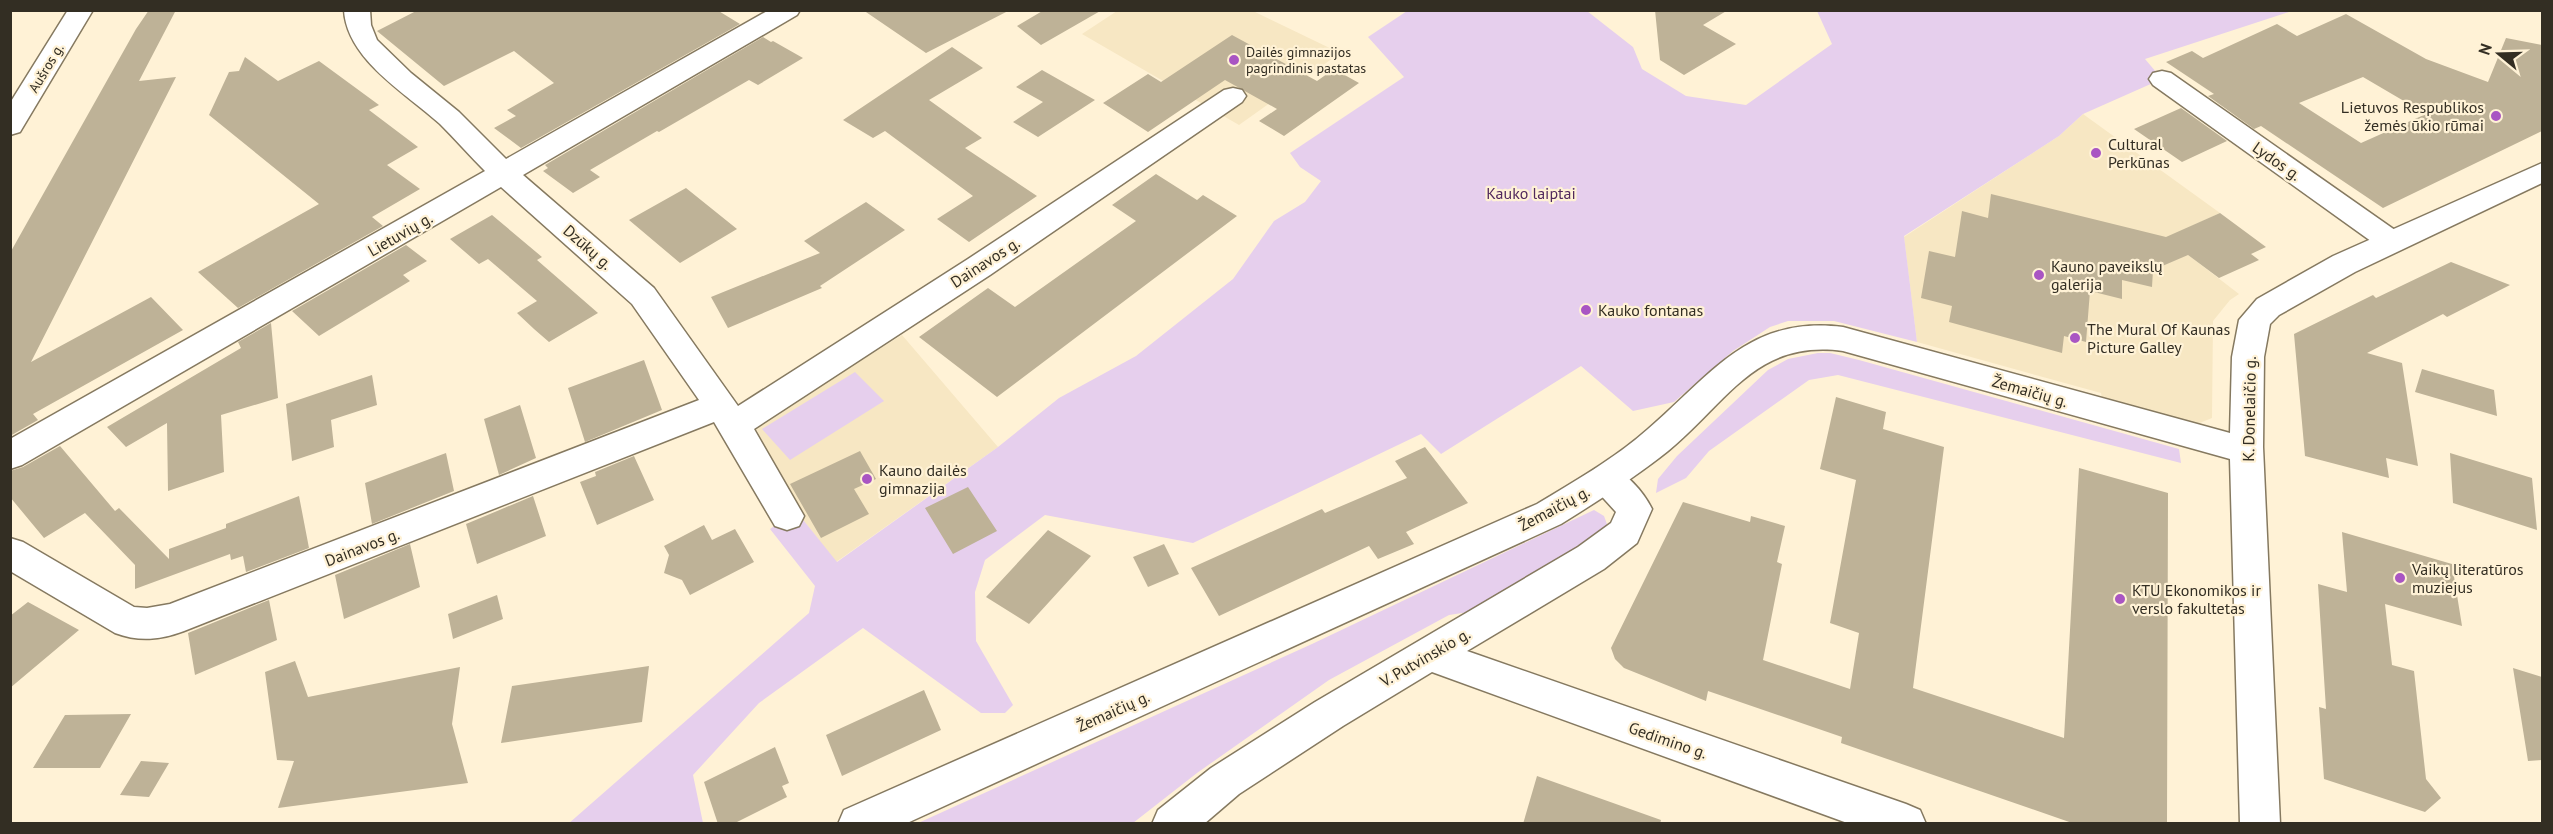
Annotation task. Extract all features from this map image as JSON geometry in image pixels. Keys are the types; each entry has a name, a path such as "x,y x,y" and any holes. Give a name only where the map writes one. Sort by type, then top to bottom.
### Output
{"street":[{"name":"Aušros g.","path":"10,126 81,10"},
{"name":"Dzūkų g.","path":"357,10 358,24 366,43 402,79 449,118 504,174 643,296 727,415 787,516"},
{"name":"Lietuvių g.","path":"10,456 788,10"},
{"name":"Lydos g.","path":"2162,80 2392,242"},
{"name":"Dainavos g.","path":"10,553 128,622 147,624 171,620 680,423 727,415 897,318 980,267 1233,96"},
{"name":"K. Donelaičio g.","path":"2260,824 2247,451 2248,357 2255,320 2268,307 2296,290 2542,172"},
{"name":"Žemaičių g.","path":"858,824 1549,514 1607,479 1658,441 1746,359 1760,351 1807,337 1843,339 2247,451"},
{"name":"V. Putvinskio g.","path":"1172,824 1225,782 1319,720 1591,558 1625,533 1635,509 1607,479"},
{"name":"Gedimino g.","path":"1431,655 1906,824"}],"shaded area":[{"path":"1117,11 1253,11 1340,53 1239,125 1082,34"},
{"path":"2083,114 2220,213 2166,238 2239,294 2230,300 2213,321 2212,418 2192,426 2102,399 2101,393 1917,342 1904,237 2059,136"},
{"name":"Kauno dailės gimnazija","path":"902,335 998,447 836,562 796,511 755,426"}],"green space":[{"name":"Kauko laiptai","path":"1407,11 1587,11 1633,47 1642,69 1686,96 1746,105 1832,44 1817,11 2292,11 2145,59 2162,79 2083,114 2059,136 1904,236 1917,342 1834,321 1788,321 1770,327 1733,351 1674,402 1633,411 1581,366 1441,454 1421,434 1193,543 1045,515 985,560 975,592 976,641 1013,705 1005,713 981,713 863,628 759,703 693,775 703,823 568,824 809,613 815,586 770,529 796,511 837,562 998,447 1059,398 1136,356 1233,279 1274,221 1305,202 1321,181 1300,167 1290,153 1404,77 1368,37"},
{"path":"1830,353 1859,360 2179,449 2181,463 1838,375 1809,380 1709,451 1686,478 1656,493 1658,479 1677,456 1768,370 1788,359"},
{"path":"855,372 884,401 790,460 762,429"},
{"path":"1594,510 1604,516 1608,527 1488,609 1449,615 1329,680 1197,773 1133,823 916,824 1312,644"}],"building":[{"path":"149,10 176,10 139,81 176,77 31,362 151,297 183,330 33,414 38,420 10,436 10,253 136,29"},
{"path":"418,10 717,10 740,24 521,148 494,128 516,116 507,110 554,83 514,51 444,86 377,31"},
{"path":"863,10 1010,10 926,53"},
{"path":"1044,10 1102,10 1041,45 1017,26"},
{"path":"1655,10 1728,10 1703,25 1736,44 1684,75 1660,60"},
{"path":"2346,14 2426,59 2488,82 2506,38 2542,45 2542,131 2383,208 2261,126 2254,129 2208,96 2214,94 2166,62 2192,51 2203,58 2277,24 2297,36","holes":["2363,77 2426,114 2361,143 2299,103"]},
{"path":"1232,35 1317,81 1334,69 1359,83 1284,136 1259,121 1277,109 1225,80 1148,132 1103,103 1148,74 1161,82"},
{"path":"763,37 803,58 758,85 749,80 590,170 600,177 573,193 543,171 548,168 545,165"},
{"path":"952,47 983,68 929,100 982,138 965,148 1037,196 969,242 937,219 973,196 885,131 873,138 843,120"},
{"path":"245,57 278,81 319,61 379,105 369,110 418,147 387,165 420,189 372,217 383,226 238,308 198,272 319,204 209,115 229,72 239,71"},
{"path":"1042,70 1095,100 1038,137 1013,122 1043,102 1016,87"},
{"path":"2181,108 2227,141 2182,162 2134,129"},
{"path":"1156,174 1197,200 1203,195 1237,216 997,397 919,337 988,288 1015,307 1136,221 1112,205"},
{"path":"686,188 737,229 680,263 629,220"},
{"name":"Kauno paveikslų galerija","path":"1991,194 2166,237 2220,213 2266,247 2251,254 2259,260 2219,278 2188,255 2153,270 2152,287 2122,280 2122,299 2090,291 2086,342 2064,336 2062,353 1949,322 1952,306 1921,298 1929,251 1955,257 1962,211 1988,218"},
{"path":"866,202 905,230 820,286 822,288 728,328 711,297 820,253 804,241"},
{"path":"492,215 542,257 537,260 598,313 549,342 534,329 517,313 537,301 488,259 479,264 450,239"},
{"path":"406,245 427,261 403,275 410,281 319,336 292,311"},
{"path":"2451,262 2510,285 2447,317 2443,314 2367,353 2402,363 2418,466 2386,458 2389,478 2305,456 2294,334 2373,295 2376,298"},
{"path":"271,323 278,398 221,415 224,472 168,491 167,423 126,447 107,427 241,348 238,342"},
{"path":"644,360 662,410 585,442 568,388"},
{"path":"2422,369 2494,390 2497,416 2415,392"},
{"path":"372,375 377,405 331,420 334,447 292,461 286,404"},
{"path":"1836,397 1886,412 1883,429 1944,447 1913,688 2064,738 2079,468 2168,493 2167,824 2075,824 1841,743 1842,737 1708,691 1706,701 1624,668 1615,659 1611,648 1683,502 1750,522 1751,516 1785,526 1777,562 1782,564 1763,660 1850,689 1859,633 1830,623 1856,480 1820,469"},
{"path":"520,405 536,458 499,475 484,419"},
{"path":"60,446 115,511 119,508 169,559 169,549 226,528 226,524 299,496 309,548 246,572 243,556 231,560 230,554 135,589 135,565 85,513 44,538 10,497 10,471 23,467"},
{"path":"1425,447 1468,503 1406,532 1414,544 1378,559 1369,546 1219,616 1191,568 1322,509 1325,513 1407,478 1395,461"},
{"path":"860,451 876,479 854,489 869,514 821,538 790,484"},
{"path":"446,453 454,491 372,524 365,483"},
{"path":"2450,453 2532,478 2537,530 2453,503"},
{"path":"634,456 654,500 597,525 580,482 596,476 595,472"},
{"path":"968,487 997,531 953,554 925,508"},
{"path":"533,496 546,536 477,564 466,524"},
{"path":"704,525 712,540 735,529 754,562 690,595 682,580 664,573 669,555 664,546"},
{"path":"1048,530 1091,556 1029,624 986,597"},
{"path":"2342,532 2452,564 2462,626 2385,604 2392,665 2414,671 2426,779 2441,798 2425,812 2324,779 2319,707 2326,709 2318,584 2347,592"},
{"path":"410,544 420,587 344,619 335,575"},
{"path":"1164,544 1179,574 1148,587 1133,557"},
{"path":"497,595 503,619 453,639 448,614"},
{"path":"269,600 277,640 195,675 188,633"},
{"path":"28,602 79,630 10,688 10,616"},
{"path":"295,661 308,697 460,667 452,724 468,783 278,808 294,761 277,760 265,672"},
{"path":"649,666 642,722 501,743 512,686"},
{"path":"2513,668 2542,677 2542,760 2528,761"},
{"path":"924,690 941,730 842,776 826,735"},
{"path":"131,714 100,768 33,768 65,715"},
{"path":"775,747 789,783 782,786 787,797 733,824 718,824 704,782"},
{"path":"141,761 169,763 149,797 120,795"},
{"path":"1537,776 1661,820 1660,824 1523,824"}],"place":[{"name":"Dailės gimnazijos pagrindinis pastatas","path":"1234,60"},
{"name":"Lietuvos Respublikos žemės ūkio rūmai","path":"2496,116"},
{"name":"Cultural Perkūnas","path":"2096,153"},
{"name":"Kauno paveikslų galerija","path":"2039,275"},
{"name":"Kauko fontanas","path":"1586,310"},
{"name":"The Mural Of Kaunas Picture Galley","path":"2075,338"},
{"name":"Kauno dailės gimnazija","path":"867,479"},
{"name":"Vaikų literatūros muziejus","path":"2400,578"},
{"name":"KTU Ekonomikos ir verslo fakultetas","path":"2120,599"}]}
